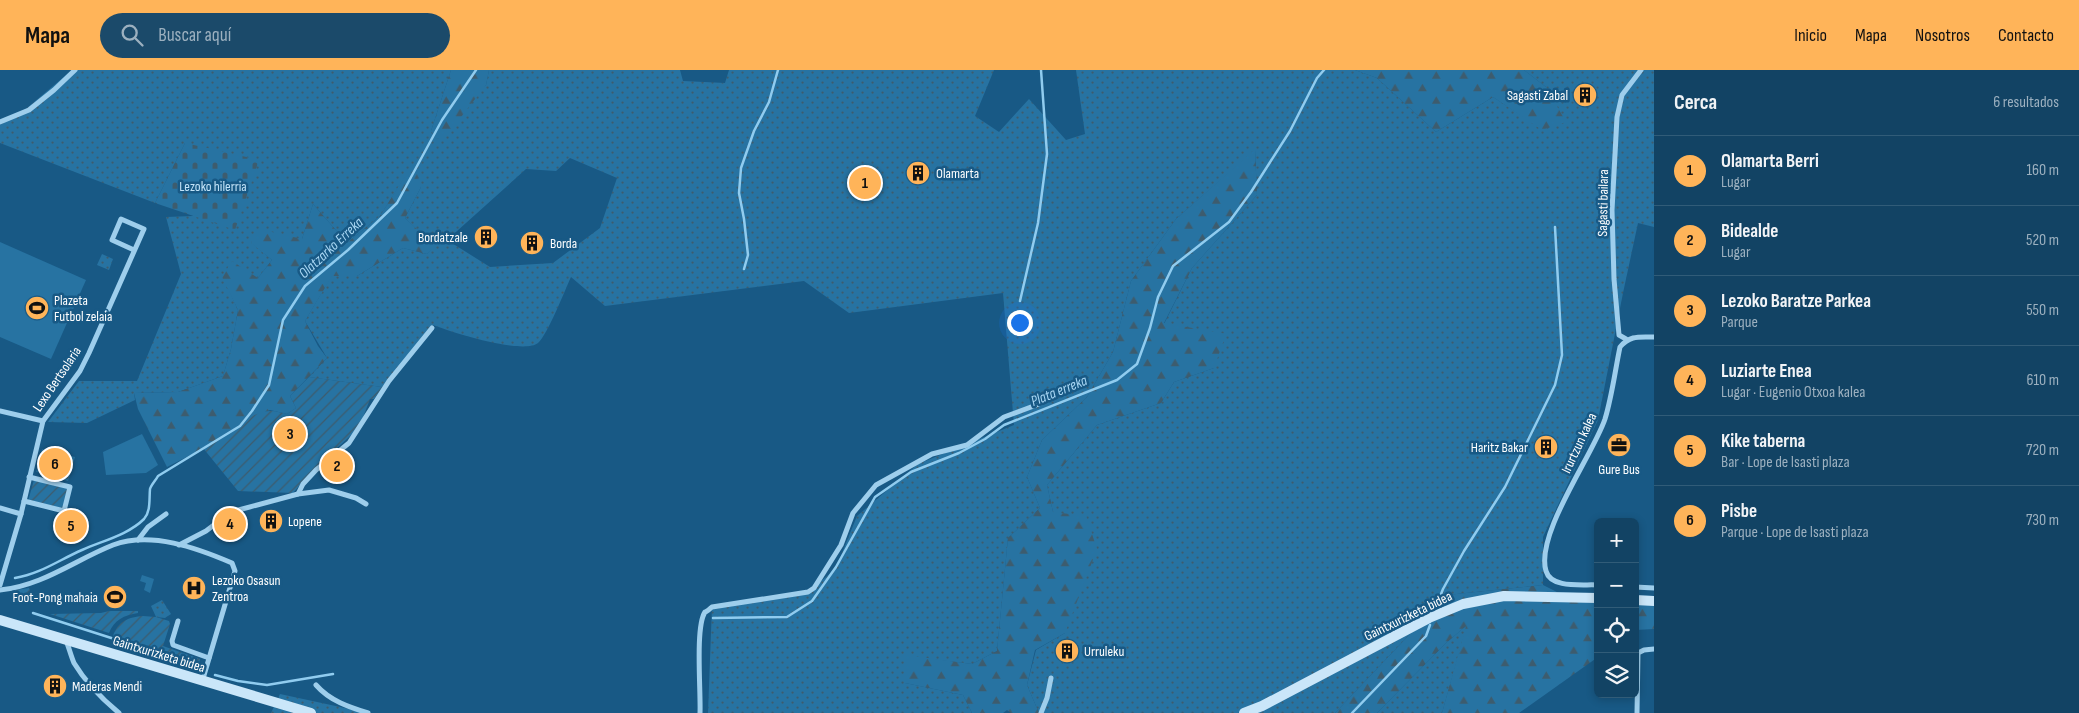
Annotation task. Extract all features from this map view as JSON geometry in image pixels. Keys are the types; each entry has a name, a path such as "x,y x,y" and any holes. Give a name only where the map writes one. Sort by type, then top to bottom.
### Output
{"main road":[{"name":"Gaintxurizketa bidea","path":"1244,713 1262,706 1429,618 1463,604 1504,596 1594,598"},
{"path":"1639,600 1654,600"},
{"name":"Gaintxurizketa bidea","path":"0,620 202,682 311,713"}],"street":[{"path":"0,122 29,110 75,70"},
{"name":"Sagasti bailara","path":"1626,339 1620,335 1614,278 1612,210 1617,117 1622,95 1641,70"},
{"name":"Lexo Bertsolaria","path":"0,585 21,514 42,421 83,365 144,229 121,219 112,240 134,250"},
{"path":"298,494 316,470 349,443 389,381 432,328"},
{"path":"1626,339 1635,336 1654,337"},
{"name":"Irurtzun kalea","path":"1594,585 1559,583 1552,580 1546,572 1549,539 1555,520 1604,420 1620,347 1626,339"},
{"path":"700,713 700,640 701,624 706,612 712,607 808,592 814,588 840,545 853,513 876,485 932,454 967,445 1004,417 1039,404"},
{"path":"0,411 42,421"},
{"path":"24,501 64,511 70,487 29,477"},
{"path":"179,545 206,531 231,512 298,494 329,490 356,498 366,504"},
{"path":"0,508 21,514"},
{"path":"138,540 148,527 166,514"},
{"path":"0,590 30,584 114,545 138,540 179,545 232,563 235,568 234,577 202,682"},
{"path":"1639,587 1654,588"},
{"path":"178,621 172,641 173,645 209,658"},
{"path":"65,640 84,678 98,696 119,713"},
{"path":"1637,713 1638,654 1644,650 1654,649"},
{"path":"1041,713 1047,698 1051,678"},
{"path":"316,685 333,700 368,713"}],"green space":[{"path":"72,70 451,70 431,131 486,85 489,70 680,70 683,81 725,83 729,70 994,70 975,116 999,132 1029,99 1066,140 1085,134 1076,70 1355,70 1377,78 1436,132 1493,97 1542,129 1546,87 1524,70 1654,70 1654,227 1638,223 1598,420 1543,537 1543,585 1447,595 1335,713 1039,713 1027,685 1036,650 1065,633 1053,512 1047,485 1097,425 1161,403 1174,382 1214,368 1164,324 1192,268 1257,195 1255,150 1176,219 1131,281 1113,352 1087,397 1042,440 1027,477 1040,508 1008,538 997,651 972,664 905,656 905,683 963,695 972,713 708,713 712,606 808,593 836,568 857,516 918,464 1014,425 1003,293 849,313 804,281 605,306 571,277 551,322 538,343 530,346 503,344 470,337 433,325 382,387 309,377 327,358 305,321 332,275 357,276 403,248 427,254 434,246 405,218 421,187 405,177 380,216 347,243 313,204 302,239 252,243 272,260 258,278 223,277 238,310 231,349 223,376 178,392 134,393 135,400 87,423 48,422 79,381 137,381 181,274 166,217 193,216 185,143 155,203 0,143 0,125 27,108","holes":["570,158 617,178 600,228 553,263 490,267 447,240 526,169 556,171"]},
{"path":"451,70 489,70 486,85 447,135 437,139 431,131"},
{"path":"1355,70 1524,70 1546,87 1566,122 1542,130 1493,97 1436,132 1377,78"},
{"name":"Lezoko hilerria","path":"185,143 259,160 235,230 155,203"},
{"path":"1255,149 1257,195 1192,268 1164,323 1226,334 1214,368 1174,382 1161,403 1097,425 1047,485 1053,512 1086,516 1097,549 1065,633 1035,650 1027,685 1039,713 1011,713 1007,710 1003,713 972,713 963,695 905,683 905,655 972,664 997,651 1008,538 1040,508 1027,477 1042,440 1087,397 1113,352 1131,281 1176,219"},
{"path":"417,174 421,187 405,218 435,246 427,254 403,248 357,276 332,276 305,321 318,346 327,358 290,396 296,408 287,414 270,410 247,419 212,444 167,467 138,409 134,393 178,392 223,376 231,349 238,310 222,277 232,261 258,278 272,260 251,243 259,229 302,239 313,204 347,243 380,216 405,176"},
{"name":"Plazeta Futbol zelaia","path":"0,242 86,280 51,359 0,337"},
{"path":"102,254 113,259 109,270 97,265"},
{"path":"309,377 382,387 374,399 370,399 359,428 314,469 293,493 238,491 203,448 254,415 272,411 287,414 296,408 290,396"},
{"path":"142,434 158,465 146,473 106,475 103,452"},
{"path":"42,449 75,457 68,481 36,472"},
{"path":"34,480 68,488 63,509 28,501"},
{"path":"142,575 154,579 150,593 144,590 146,583 140,581"},
{"path":"1543,585 1557,592 1594,594 1594,660 1519,713 1442,713 1466,626 1446,643 1377,713 1335,713 1447,595"},
{"path":"29,588 32,595 28,601 21,603 13,596 15,590"},
{"path":"1639,595 1654,596 1654,629 1639,630"},
{"path":"162,600 171,614 165,618 156,617 151,606"},
{"path":"109,611 138,611 138,613 120,619 109,633 50,614 101,613"},
{"path":"143,616 169,621 170,624 163,646 200,659 198,669 183,665 185,658 113,636 121,623 133,617"},
{"path":"1467,625 1442,713 1377,713 1446,643"},
{"path":"280,694 368,713 271,713"}],"waterway":[{"name":"Olatzarko Erreka","path":"15,578 41,570 138,525 148,512 150,489 158,476 240,426 269,385 283,320 305,286 348,250 397,203 442,120 476,70"},
{"path":"744,269 748,255 739,193 741,168 754,131 769,102 778,70"},
{"path":"1020,301 1038,223 1047,154 1041,70"},
{"name":"Plata erreka","path":"713,618 787,617 812,601 836,567 875,497 911,472 959,453 985,439 1004,425 1117,380 1137,364 1150,328 1158,297 1173,266 1229,222 1251,192 1290,131 1317,78 1324,70"},
{"path":"1436,607 1443,589 1464,551 1505,487 1555,385 1562,355 1555,227"},
{"path":"33,613 177,659 195,667"},
{"path":"1352,713 1426,636 1430,625"},
{"path":"215,675 238,681 267,685 333,674"}],"place":[{"name":"Sagasti Zabal","path":"1585,95"},
{"name":"Olamarta","path":"918,173"},
{"name":"Olamarta Berri","path":"865,183"},
{"name":"Bordatzale","path":"486,237"},
{"name":"Borda","path":"532,243"},
{"name":"Plazeta Futbol zelaia","path":"37,308"},
{"name":"Lezoko Baratze Parkea","path":"290,434"},
{"name":"Gure Bus","path":"1619,445"},
{"name":"Haritz Bakar","path":"1546,447"},
{"name":"Pisbe","path":"55,464"},
{"name":"Bidealde","path":"337,466"},
{"name":"Lopene","path":"271,521"},
{"name":"Luziarte Enea","path":"230,524"},
{"name":"Kike taberna","path":"71,526"},
{"name":"Lezoko Osasun Zentroa","path":"194,588"},
{"name":"Foot-Pong mahaia","path":"115,597"},
{"name":"Urruleku","path":"1067,651"},
{"name":"Maderas Mendi","path":"55,686"}]}
